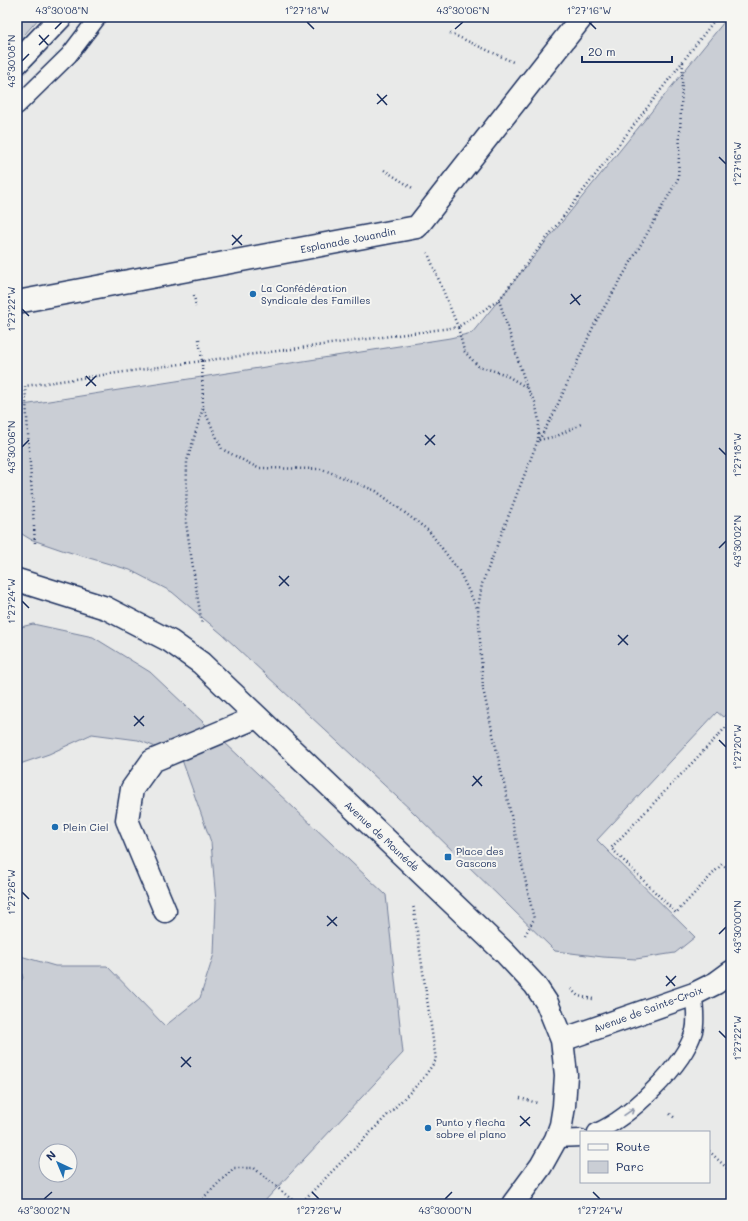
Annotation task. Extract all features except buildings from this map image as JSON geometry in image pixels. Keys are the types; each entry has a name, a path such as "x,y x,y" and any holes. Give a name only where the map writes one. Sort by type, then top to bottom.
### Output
{"street":[{"path":"17,63 61,17"},
{"path":"417,227 582,17"},
{"name":"Esplanade Jouandin","path":"17,302 417,227"},
{"name":"Avenue de Mounédé","path":"17,580 106,608 170,642 201,663 505,953 535,985 547,1003 562,1040 566,1076 565,1098 561,1125 556,1139 541,1166 513,1204"},
{"path":"165,911 127,820 132,789 152,761 257,717"},
{"name":"Avenue de Sainte-Croix","path":"562,1040 694,994 716,983 731,972"}],"lane":[{"path":"17,106 69,55 98,17"},
{"path":"598,1131 635,1108 673,1068 685,1052 694,1031 694,994"},
{"path":"556,1139 580,1138"}],"path":[{"path":"35,543 25,386 458,327 499,300 717,17"},
{"path":"450,33 537,74"},
{"path":"523,938 534,919 483,689 478,608 482,584 538,440 552,417 594,323 631,262 678,179 683,62"},
{"path":"417,227 458,327 464,351 478,366 504,374 527,388"},
{"path":"499,300 527,388 535,402 539,421 538,440"},
{"path":"199,339 202,361 203,408 187,461 186,523 202,625"},
{"path":"203,408 222,449 258,468 322,469 376,491 429,531 459,571 478,608"},
{"path":"538,440 557,436 581,424"},
{"path":"731,722 611,848 676,913 722,864 731,872"},
{"path":"300,1204 421,1081 436,1060 413,904"},
{"path":"568,986 578,996 593,999"},
{"path":"520,1098 540,1103"},
{"path":"670,1114 676,1119"},
{"path":"710,1152 731,1172"},
{"path":"198,1204 234,1168 254,1168 297,1204"}],"green space":[{"path":"17,17 40,17 17,43"},
{"path":"728,17 731,17 731,709 723,717 717,712 597,840 695,937 675,953 636,959 603,957 555,951 412,811 222,634 172,592 130,570 30,539 17,531 17,406 450,338 472,333"},
{"path":"33,624 93,637 150,672 386,895 403,1053 262,1204 17,1204 17,986 23,978 17,955 55,966 107,966 165,1026 200,998 214,954 216,902 211,842 181,757 138,740 92,734 49,754 17,765 17,628"}],"place":[{"name":"La Confédération Syndicale des Familles","path":"253,294"},
{"name":"Plein Ciel","path":"55,827"},
{"name":"Place des Gascons","path":"448,857"},
{"name":"Punto y flecha sobre el plano","path":"428,1128"}]}
